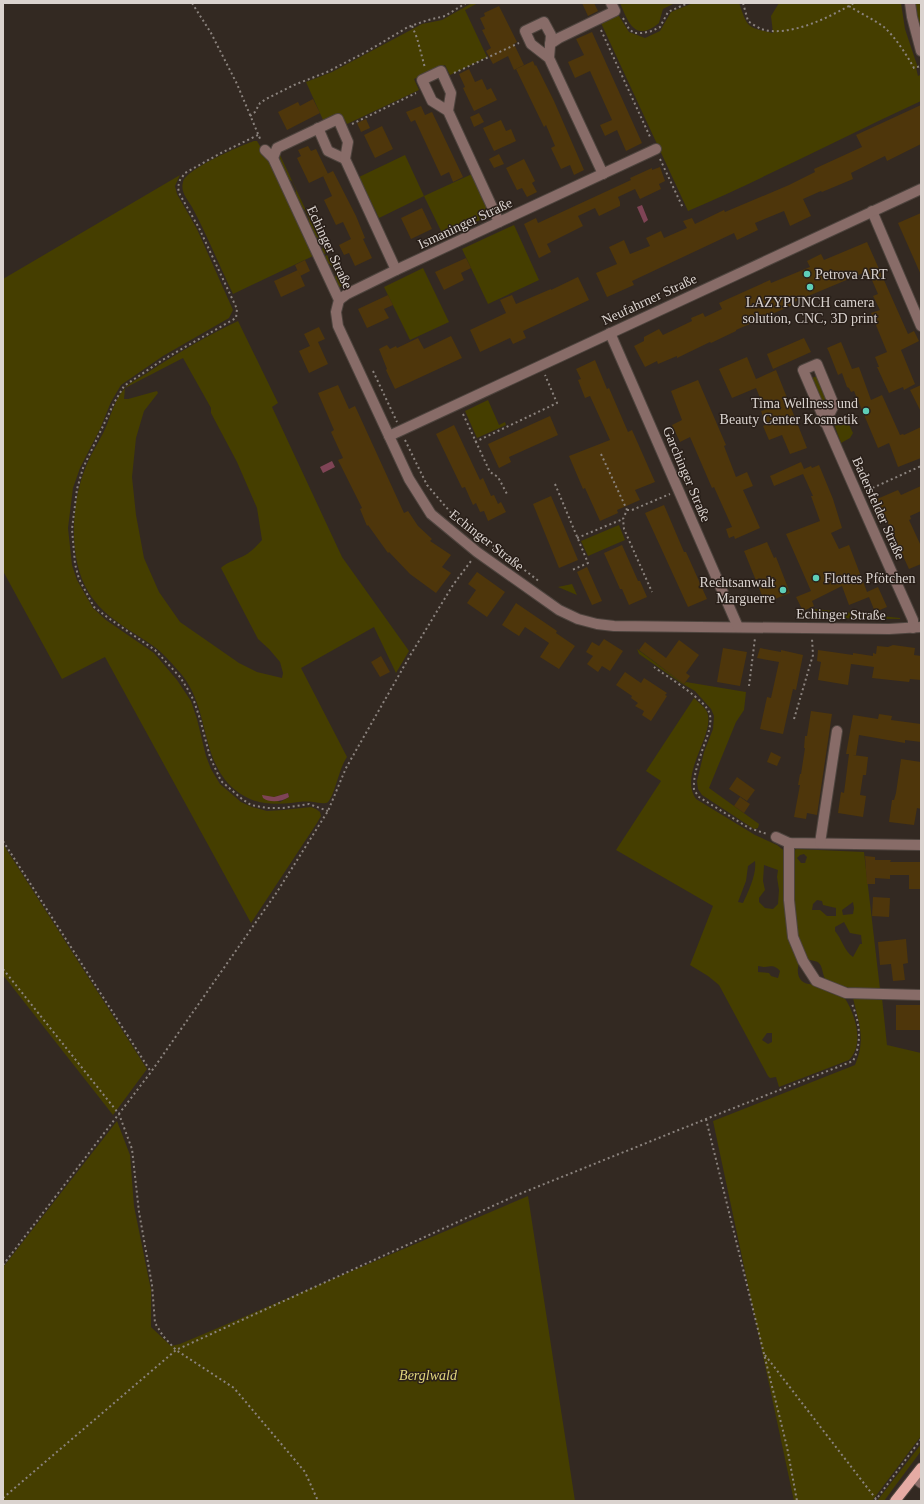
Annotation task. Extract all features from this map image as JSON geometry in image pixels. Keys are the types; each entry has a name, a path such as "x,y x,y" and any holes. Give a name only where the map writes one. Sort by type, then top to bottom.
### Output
{"main road":[{"path":"895,1501 917,1480 921,1468"}],"street":[{"path":"910,3 921,51"},
{"path":"550,44 559,38 597,20 613,7"},
{"path":"549,58 551,35 544,22 525,31 531,44 549,58 603,174"},
{"path":"448,111 432,102 422,80 441,71 451,93 448,111 500,222"},
{"path":"273,158 277,148 338,119 348,142 345,159 396,270"},
{"path":"318,128 328,151 345,159"},
{"name":"Ismaninger Straße","path":"339,300 347,294 396,270 656,149"},
{"name":"Echinger Straße","path":"265,150 273,158 339,300 336,312 338,326 409,479 431,514 477,552 559,610 597,624 614,626 917,628"},
{"name":"Neufahrner Straße","path":"389,436 921,189"},
{"path":"872,211 921,326"},
{"name":"Garchinger Straße","path":"610,333 738,627"},
{"name":"Badersfelder Straße","path":"825,422 834,406 817,364 803,370 825,422 917,628"},
{"path":"820,843 837,731"},
{"path":"776,837 789,843 921,844"},
{"path":"789,843 789,900 793,937 802,962 816,981 846,993 921,995"}],"path":[{"path":"192,3 211,33 237,84 258,135 220,153 185,173 180,180 178,187 179,193 199,228 237,309 236,318 164,359 124,386 83,468 77,489 74,509 72,548 79,579 94,607 155,650 188,688 194,700 210,757 221,781 251,805 267,808 283,808 309,804 328,811"},
{"path":"250,116 255,112 260,103 266,99 294,85 328,72 412,26 445,16 466,3"},
{"path":"613,7 621,15 629,29 634,33 642,33 652,31 660,26 668,12 688,3"},
{"path":"743,3 748,21 761,29 786,31 804,27 854,3"},
{"path":"848,6 870,18 884,28 902,48 914,68 921,66"},
{"path":"597,20 683,208"},
{"path":"412,26 423,61 431,75"},
{"path":"444,78 529,39"},
{"path":"342,129 426,89"},
{"path":"475,442 557,404 540,365"},
{"path":"371,367 427,485 452,514 542,583"},
{"path":"458,404 490,472 498,477 507,494"},
{"path":"508,421 510,425"},
{"path":"601,454 626,510 623,519 624,529 652,592"},
{"path":"858,495 921,466"},
{"path":"555,484 588,563 572,570"},
{"path":"626,510 632,510 678,490"},
{"path":"577,538 623,519"},
{"path":"3,1263 151,1072 277,892 328,811 346,768 411,654 453,585 477,552"},
{"path":"749,686 757,627"},
{"path":"794,719 813,655 812,628"},
{"path":"654,667 696,697 708,708 710,712 709,730 695,773 694,790 699,797 749,828 776,837"},
{"path":"3,841 151,1072"},
{"path":"3,969 119,1114 132,1148 140,1212 152,1285 155,1323 163,1336 176,1350 234,1388 305,1472 318,1501"},
{"path":"3,1498 176,1350 517,1195 853,1061 859,1046 859,1039 856,1016 853,1006 846,993"},
{"path":"706,1119 787,1447 797,1501"},
{"path":"764,1354 876,1500 920,1440"},
{"path":"920,1440 921,1444"}],"green space":[{"path":"472,3 478,3 465,10 487,57 450,75 445,65 414,79 419,90 347,124 341,114 324,122 306,82 332,72 422,24 442,20"},
{"path":"620,3 675,3 663,9 659,23 651,29 644,31 634,28 626,17"},
{"path":"693,3 739,3 744,17 749,25 773,33 771,16 779,3 901,3 905,29 918,68 916,68 918,76 920,75 921,77 921,101 747,185 688,211 601,23 615,16 619,16 629,32 645,38 660,31 671,12"},
{"path":"915,3 921,3 921,32 915,7"},
{"path":"257,141 270,163 313,256 233,294 203,228 185,196 182,186 186,177 193,171 226,153"},
{"path":"280,155 326,253 323,255 321,252 323,247 318,238 313,235 308,224 309,219 305,210 300,207 295,195 296,190 292,181 287,179 280,164"},
{"path":"405,155 424,196 379,218 359,177"},
{"path":"472,174 491,215 444,237 424,196"},
{"path":"180,175 175,186 177,194 197,229 233,310 229,318 163,356 121,385 111,402 100,429 80,468 73,488 68,528 72,565 77,580 93,608 106,620 154,653 177,680 191,701 206,756 211,769 220,784 241,802 252,807 267,811 311,807 320,812 321,816 317,823 251,923 105,657 62,679 3,571 3,279"},
{"path":"514,225 539,280 488,304 462,249"},
{"path":"327,255 342,286 339,287 334,280 336,275 331,265 327,263 323,257"},
{"path":"423,268 449,322 410,340 384,287"},
{"path":"238,321 278,403 272,407 342,557 409,651 396,673 374,627 301,668 347,757 330,799 325,803 308,802 275,804 254,801 234,789 223,777 215,764 197,704 191,689 182,675 156,648 120,624 95,602 82,580 78,565 74,532 80,483 87,464 105,429 118,397 125,388 133,381 193,344","holes":["183,358 211,408 211,413 237,462 257,508 262,540 248,553 221,568 258,639 280,662 283,673 282,678 257,672 239,663 180,622 159,592 144,558 136,515 132,477 136,438 144,411 158,393 157,391 124,399 125,388","288,793 289,797 280,802 263,796 274,797"]},
{"path":"817,376 829,405 824,407 812,378"},
{"path":"488,400 499,425 505,422 506,425 477,438 465,411"},
{"path":"845,416 853,433 850,438 841,443 834,424 835,421"},
{"path":"619,525 625,540 588,556 581,541"},
{"path":"572,584 577,595 558,587"},
{"path":"815,609 900,618 900,619 815,618"},
{"path":"637,649 684,684 686,682 746,692 744,710 736,722 709,788 759,824 758,828 754,829 702,795 698,789 697,781 704,752 713,729 714,716 711,709 695,691 681,683 639,654"},
{"path":"694,698 706,710 708,721 707,731 691,778 692,789 696,799 755,835 777,845 787,853 799,963 799,976 803,982 815,984 830,993 844,997 852,1011 857,1028 857,1046 849,1060 779,1087 776,1077 770,1078 768,1076 719,985 690,965 713,906 616,850 661,781 646,771","holes":["755,861 755,872 750,888 743,903 738,902 746,881 748,866","764,865 778,870 778,904 773,909 765,908 759,902 759,898 765,890 763,881","758,966 771,966 780,971 778,978 771,976 769,973 758,972","767,1033 772,1033 772,1042 768,1044 762,1040"]},
{"path":"3,844 147,1069 113,1115 3,975"},
{"path":"796,849 864,852 880,989 851,989 839,986 825,979 818,963 811,960 805,960 796,937 792,901 792,855","holes":["804,854 807,857 805,863 801,863 797,858","817,900 822,901 823,905 836,908 836,916 827,916 820,910 812,910 813,904","853,902 853,914 843,915 842,910","844,922 850,933 861,935 862,944 860,944 853,957 845,948 835,931 835,927"]},
{"path":"853,998 882,998 887,1045 921,1053 921,1436 872,1501 794,1501 713,1121 855,1065 861,1039"},
{"name":"Berglwald","path":"117,1121 130,1155 134,1206 151,1290 151,1327 171,1346 180,1344 528,1196 575,1501 3,1501 3,1264 4,1266"},
{"path":"921,1444 921,1451 884,1501 877,1501"}],"shaded area":[{"path":"642,205 648,220 644,223 637,207"},
{"path":"332,461 335,467 323,473 320,467"},
{"path":"288,793 289,797 276,801 266,800 262,795 274,797"}],"building":[{"path":"582,3 594,3 598,11 588,16"},
{"path":"499,6 517,42 514,44 524,65 514,70 508,56 493,64 486,51 491,48 482,30 485,29 480,18 485,16 484,13"},
{"path":"592,32 642,143 626,151 617,130 605,136 600,125 612,120 590,71 575,78 568,62 584,55 576,39"},
{"path":"533,61 554,101 584,170 574,175 570,165 561,169 551,148 555,146 546,125 544,127 516,69"},
{"path":"469,69 475,82 482,79 487,90 491,88 497,100 474,111 463,88 465,87 459,74"},
{"path":"313,99 320,113 287,130 278,112 298,102 300,106"},
{"path":"921,105 921,144 887,161 885,156 851,173 853,179 803,199 811,216 790,226 784,211 755,223 758,230 737,240 734,233 632,281 634,285 607,297 596,273 617,264 609,247 624,240 630,254 650,246 646,238 661,231 664,238 687,228 683,221 692,218 695,224 724,210 725,212 789,185 815,172 814,169 862,147 856,135"},
{"path":"421,106 425,115 432,112 463,177 453,182 449,172 441,176 415,120 411,122 406,112"},
{"path":"479,113 484,122 474,127 470,117"},
{"path":"366,119 370,128 361,132 357,123"},
{"path":"501,120 506,131 511,129 516,141 494,151 483,128"},
{"path":"382,126 393,149 375,158 364,135"},
{"path":"308,146 311,151 316,149 328,174 309,183 297,158 301,156 298,150"},
{"path":"499,154 504,164 494,168 489,159"},
{"path":"524,159 535,181 532,183 537,192 527,197 522,188 517,190 506,168"},
{"path":"660,167 665,181 659,184 661,189 640,199 635,189 618,197 620,206 599,216 595,208 578,216 583,226 547,244 551,252 539,258 524,224 536,218 538,223 631,180 630,178 652,168 652,170"},
{"path":"333,171 356,216 365,238 363,239 372,258 355,266 349,253 344,255 339,245 351,239 343,222 336,225 324,200 332,196 323,176"},
{"path":"422,208 432,229 411,239 401,218"},
{"path":"921,213 921,275 898,223"},
{"path":"867,242 908,334 914,331 919,341 901,350 915,384 904,390 903,387 889,393 877,367 879,367 875,357 887,352 871,313 880,310 873,296 878,294 868,271 794,302 795,304 677,358 677,356 658,364 657,361 645,367 634,346 644,341 644,337 659,329 663,335 692,321 691,318 703,313 705,317 722,309 719,303 770,280 771,283 810,267 807,261 821,254 824,260"},
{"path":"466,258 471,268 461,273 464,280 444,290 435,272"},
{"path":"305,260 310,271 300,276 295,265"},
{"path":"298,270 305,286 281,297 274,281"},
{"path":"578,277 589,300 523,331 526,338 513,344 510,338 480,352 470,330 506,313 500,300 512,295 516,304"},
{"path":"388,295 393,305 384,309 389,318 367,328 358,309"},
{"path":"319,327 325,339 318,342 328,364 309,373 299,351 310,346 304,334"},
{"path":"451,336 462,358 395,389 386,370 387,369 379,349 387,345 390,349 396,346 397,348 418,338 424,349"},
{"path":"804,338 811,352 773,369 767,354"},
{"path":"841,342 852,369 859,367 871,400 882,395 900,435 904,435 921,427 921,458 898,467 889,443 878,448 854,391 851,392 847,387 842,373 838,375 827,348"},
{"path":"747,357 756,379 776,370 807,448 790,454 782,435 769,440 763,426 766,425 761,411 765,410 756,388 732,398 719,369"},
{"path":"595,360 628,432 632,430 655,482 635,490 640,500 617,510 618,513 600,521 585,488 583,489 569,456 610,440 590,396 585,398 578,380 581,379 576,369"},
{"path":"698,380 726,445 724,446 736,477 747,472 753,486 743,490 760,528 735,539 734,536 729,538 726,529 732,527 714,487 712,488 690,437 680,442 672,425 682,420 671,391"},
{"path":"338,385 349,409 355,406 404,513 408,511 418,526 432,539 430,541 451,555 442,567 451,573 436,593 410,574 389,552 388,553 368,525 367,526 360,509 362,508 338,460 343,458 331,432 334,430 318,393"},
{"path":"921,385 921,412 910,390"},
{"path":"550,416 558,435 509,457 511,462 499,468 488,444"},
{"path":"454,425 480,480 483,478 491,496 494,495 498,504 501,502 506,512 488,521 484,511 480,512 476,503 473,505 465,487 462,488 436,434"},
{"path":"801,462 804,469 819,465 833,499 842,528 831,533 839,549 849,545 867,592 878,587 887,607 875,612 869,597 849,605 842,586 812,601 814,606 803,611 796,597 811,591 786,534 820,521 811,496 813,496 803,474 774,486 770,476"},
{"path":"921,486 921,511 910,516 911,519 909,520 921,546 921,564 909,569 877,499 898,490 901,495"},
{"path":"551,496 578,560 559,568 533,504"},
{"path":"664,505 684,552 686,552 707,599 688,607 645,513"},
{"path":"767,542 774,558 776,557 790,593 765,603 744,551"},
{"path":"622,545 647,597 629,605 604,553"},
{"path":"587,567 602,601 592,605 577,572"},
{"path":"477,572 505,592 487,617 467,603 476,590 468,584"},
{"path":"516,603 557,631 556,633 575,646 559,669 540,657 549,643 525,627 519,636 502,625"},
{"path":"604,639 623,651 610,671 602,666 598,672 587,664 593,656 586,652 592,642 599,646"},
{"path":"679,640 699,655 686,673 690,676 684,684 639,650 645,642 666,658"},
{"path":"893,645 915,648 914,655 921,656 921,680 910,679 909,682 872,678 874,667 851,664 848,685 818,680 821,662 817,661 818,650 853,655 853,653 873,656 873,653 876,654 877,646 888,647"},
{"path":"723,648 747,652 740,686 717,682"},
{"path":"760,648 781,652 781,650 803,655 796,690 793,689 783,734 760,729 767,697 771,698 779,662 757,658"},
{"path":"381,656 390,672 380,677 371,662"},
{"path":"625,672 641,683 644,678 667,693 665,695 667,696 651,721 642,715 644,711 635,706 638,703 631,698 632,696 616,685"},
{"path":"811,711 832,714 817,815 807,813 806,819 794,817 800,785 798,785 805,748 805,736 807,736"},
{"path":"879,714 892,716 891,720 921,724 921,742 905,740 905,743 859,735 856,755 853,755 868,757 866,775 863,775 860,795 866,796 863,817 838,813 841,792 844,793 849,754 846,754 853,715 878,719"},
{"path":"771,752 781,757 777,766 767,762"},
{"path":"901,759 921,762 921,809 917,808 914,825 889,822 892,800 894,800 896,793"},
{"path":"737,777 755,790 747,801 729,789"},
{"path":"740,797 750,804 744,813 734,806"},
{"path":"865,856 875,857 875,860 891,860 890,862 921,862 921,889 909,889 909,875 890,875 890,879 875,878 875,884 867,884"},
{"path":"873,897 890,898 889,917 872,916"},
{"path":"906,939 908,963 903,964 905,980 893,981 891,964 880,965 878,942"},
{"path":"896,1005 921,1005 921,1030 896,1030"}],"place":[{"name":"Petrova ART","path":"807,274"},
{"name":"LAZYPUNCH camera solution, CNC, 3D print","path":"810,287"},
{"name":"Tima Wellness und Beauty Center Kosmetik","path":"866,411"},
{"name":"Flottes Pfötchen","path":"816,578"},
{"name":"Rechtsanwalt Marguerre","path":"783,590"}]}
